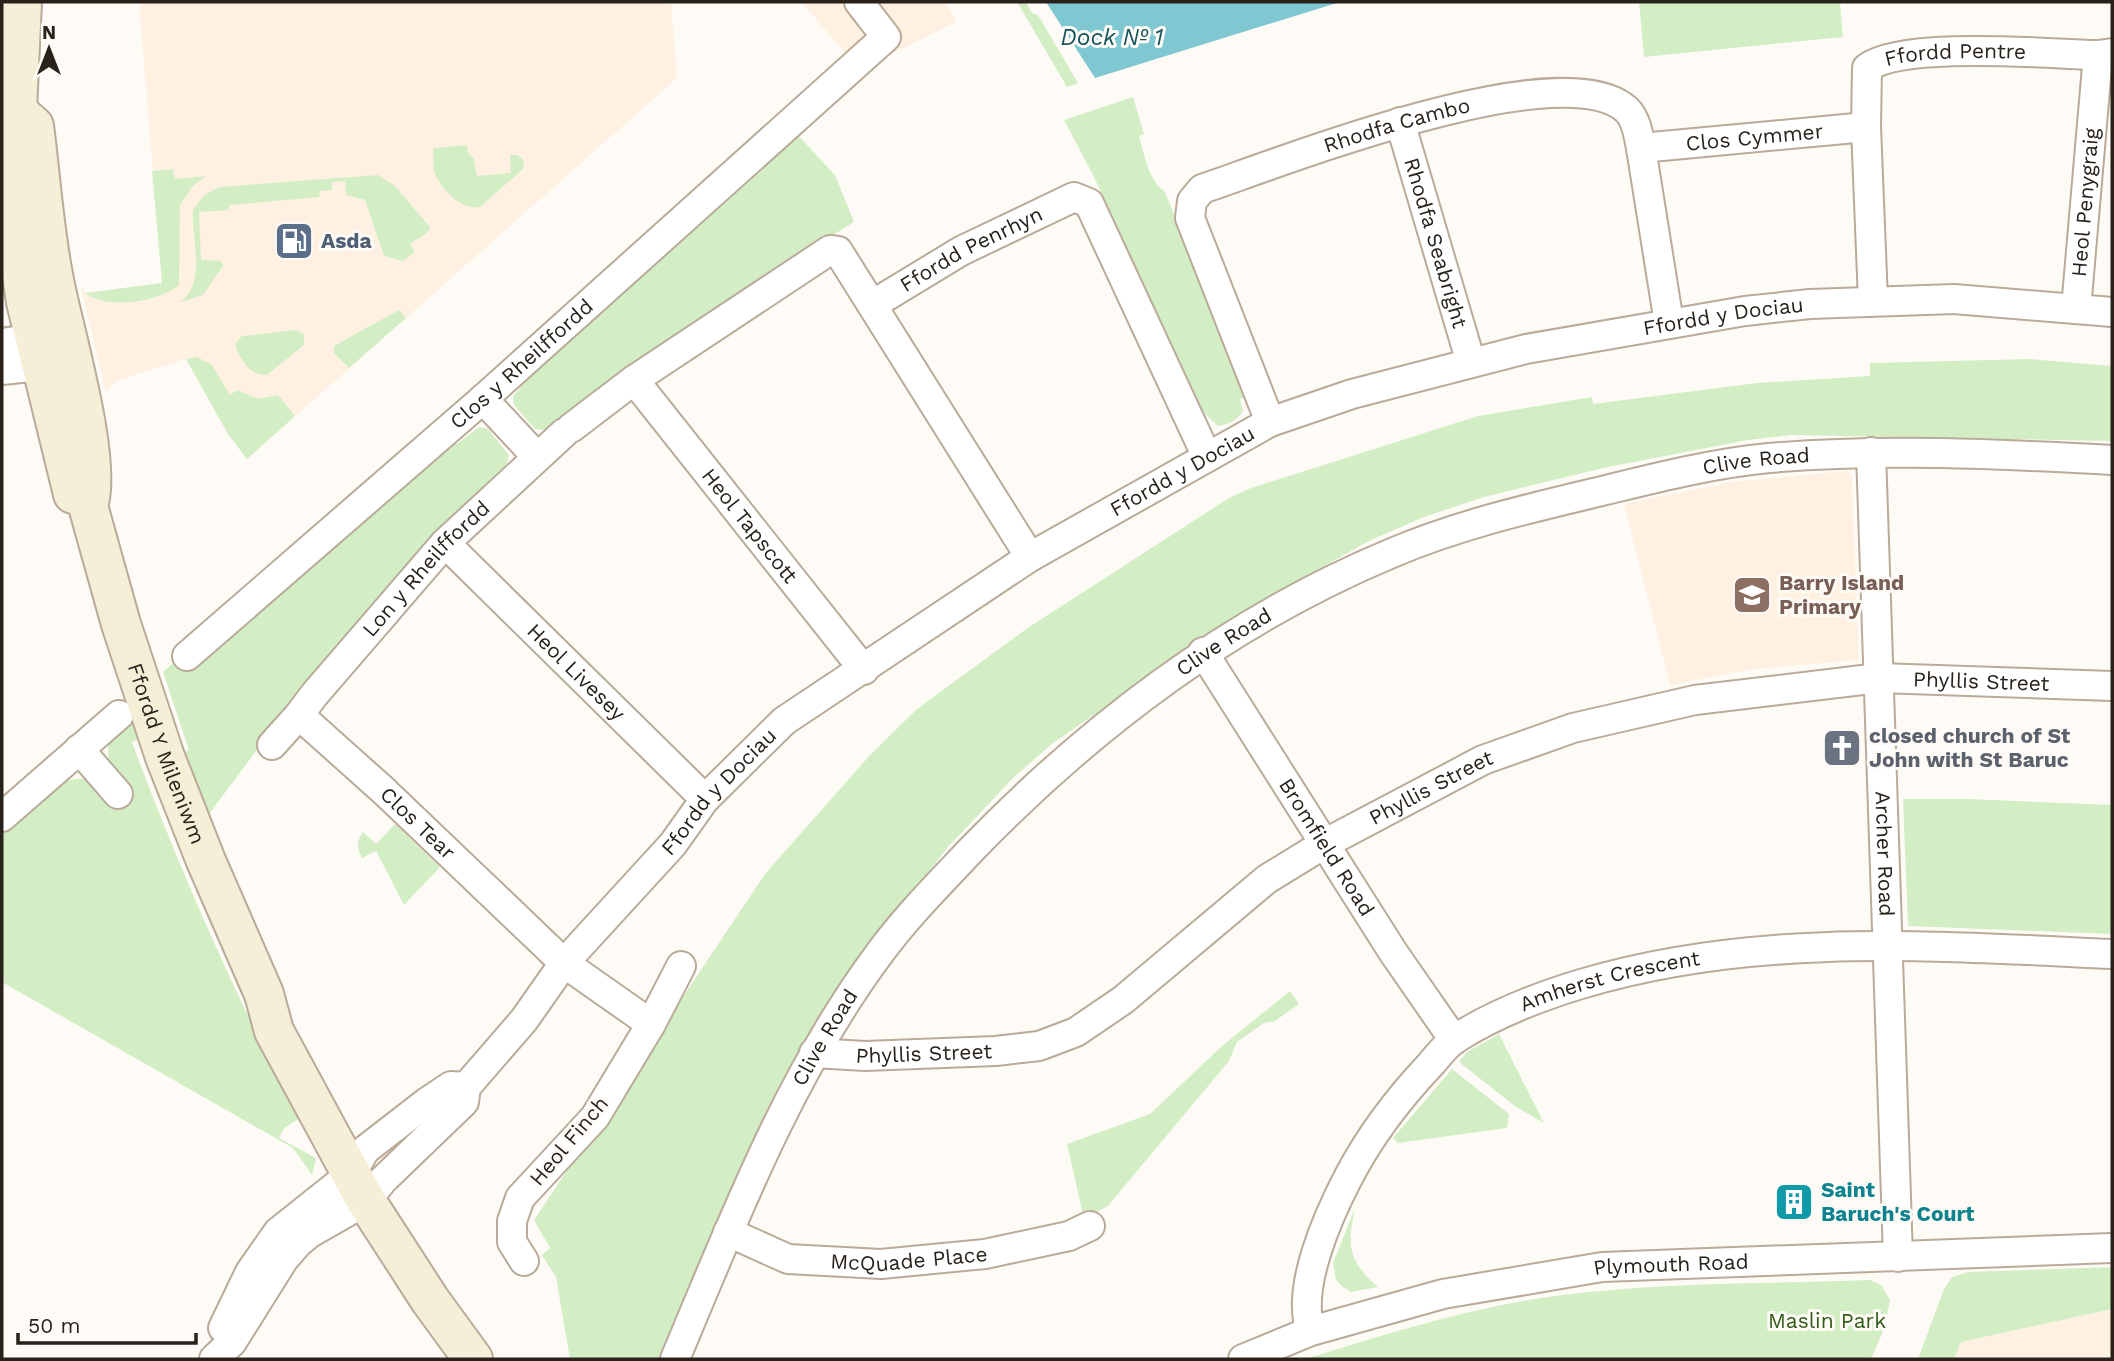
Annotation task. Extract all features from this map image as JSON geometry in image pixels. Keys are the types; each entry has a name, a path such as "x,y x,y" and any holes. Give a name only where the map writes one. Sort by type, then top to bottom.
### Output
{"street":[{"name":"Ffordd Y Mileniwm","path":"22,2 17,111 34,126 47,233 44,348 70,492 88,506 121,624 165,757 206,861 264,994 274,1031 366,1176 490,1359"},
{"name":"Clos y Rheilffordd","path":"187,656 483,399 886,37 859,2"},
{"name":"Ffordd Pentre","path":"1873,301 1866,127 1867,68 1878,59 1957,50 2105,54"},
{"name":"Heol Penygraig","path":"2076,309 2105,54"},
{"name":"Rhodfa Cambo","path":"1270,422 1190,218 1192,201 1202,189 1400,122 1511,96 1601,95 1624,107 1635,122 1641,148 1669,323"},
{"name":"Rhodfa Seabright","path":"1400,122 1471,362"},
{"name":"Clos Cymmer","path":"1641,148 1866,127"},
{"name":"Ffordd Penrhyn","path":"872,305 961,251 1074,197 1089,203 1207,457"},
{"name":"Lon y Rheilffordd","path":"299,715 445,543 567,431 634,380 830,250 838,251 872,305"},
{"name":"Ffordd y Dociau","path":"214,1359 232,1342 284,1259 298,1243 451,1086 466,1087 524,1020 564,963 673,844 705,800 784,721 1030,557 1270,422 1352,394 1526,349 1669,323 1810,304 1954,299 2112,312"},
{"path":"872,305 1030,557"},
{"path":"2,370 44,348"},
{"name":"Heol Tapscott","path":"634,380 863,670"},
{"path":"483,399 537,457"},
{"name":"Clive Road","path":"675,1359 729,1232 814,1053 880,953 973,848 1091,736 1203,652 1333,578 1398,550 1555,502 1667,476 1763,458 1871,452 2112,460"},
{"name":"Archer Road","path":"1871,452 1898,1257"},
{"name":"Heol Livesey","path":"445,543 705,800"},
{"name":"Bromfield Road","path":"1203,652 1324,844 1454,1040"},
{"name":"Phyllis Street","path":"814,1053 865,1056 996,1051 1039,1046 1076,1032 1124,1000 1267,879 1324,844 1482,760 1573,729 1695,700 1879,678 2112,686"},
{"path":"2,817 119,715"},
{"path":"272,745 299,715"},
{"name":"Clos Tear","path":"299,715 384,791 564,963"},
{"path":"79,750 118,793"},
{"name":"Amherst Crescent","path":"1311,1331 1304,1314 1317,1251 1339,1195 1368,1140 1397,1100 1454,1040 1532,999 1639,967 1756,951 1886,944 2112,954"},
{"path":"564,963 651,1024"},
{"name":"Heol Finch","path":"524,1261 512,1242 512,1221 520,1198 595,1117 651,1024 681,966"},
{"name":"Ffordd Y Mileniwm","path":"366,1176 430,1300 473,1359"},
{"name":"McQuade Place","path":"729,1232 788,1259 881,1264 985,1254 1069,1236 1090,1226"},
{"name":"Plymouth Road","path":"1243,1359 1311,1331 1443,1294 1602,1267 2112,1248"}],"shaded area":[{"path":"139,2 671,2 677,78 247,459 228,434 186,359 116,381 106,393 80,283 86,293 162,283"},
{"path":"801,2 946,2 957,22 889,55 864,74"},
{"name":"Barry Island Primary","path":"1846,471 1852,478 1859,660 1754,669 1670,685 1624,504 1730,482"},
{"path":"2112,1309 2112,1359 1954,1359 1961,1342"}],"green space":[{"path":"1017,2 1026,2 1032,13 1038,15 1078,83 1067,87"},
{"path":"1639,2 1840,2 1843,37 1644,57"},
{"path":"1133,97 1144,134 1139,136 1148,167 1159,187 1165,192 1247,396 1240,399 1243,411 1241,414 1226,424 1218,426 1203,412 1093,175 1064,120"},
{"path":"796,133 835,175 854,222 729,300 566,422 561,418 545,430 535,429 514,405 513,396 521,388 515,382"},
{"path":"467,145 468,153 474,159 477,176 511,173 510,155 517,155 524,160 523,169 480,207 467,206 454,199 439,182 434,170 433,148"},
{"path":"173,169 175,179 206,176 193,186 180,205 179,285 160,296 134,302 106,302 85,293 162,283 152,171"},
{"path":"378,175 394,185 430,227 428,232 410,244 415,252 403,261 384,256 365,200 346,195 345,181 332,182 332,190 319,191 320,197 229,205 229,210 199,212 201,260 221,261 223,266 203,295 178,303 193,285 196,261 193,210 203,196 219,187"},
{"path":"399,310 406,318 349,368 334,353 334,346"},
{"path":"296,330 304,335 304,345 267,375 250,370 235,344 242,336"},
{"path":"197,357 212,365 230,395 237,390 258,399 278,395 295,416 247,459 228,434 186,359"},
{"path":"2030,359 2112,366 2112,441 1791,435 1748,440 1603,468 1484,497 1424,517 1369,541 1240,613 1052,744 1014,777 948,847 853,970 664,1359 570,1359 556,1277 542,1255 550,1248 534,1220 765,874 870,755 917,709 1029,627 1229,498 1251,488 1478,416 1592,397 1593,404 1757,383 1870,376 1870,363"},
{"path":"479,427 488,429 509,455 507,464 485,485 490,490 290,706 209,814 184,752 189,750 163,672 179,658 191,669 451,438 457,444"},
{"path":"131,721 138,740 132,742 189,886 231,980 299,1119 284,1128 279,1138 316,1158 312,1175 293,1148 2,982 2,834 53,788 78,779 90,780 109,767 108,744"},
{"path":"1903,799 2112,805 2112,934 1908,926"},
{"path":"395,824 440,867 404,905 376,851 362,858 358,848 363,832 376,844"},
{"path":"1290,991 1299,1004 1237,1042 1229,1061 1108,1206 1084,1219 1067,1144 1150,1114 1222,1046"},
{"path":"1499,1034 1544,1123 1516,1107 1459,1062 1467,1052"},
{"path":"1452,1069 1509,1114 1507,1128 1398,1143 1393,1138"},
{"path":"1355,1208 1351,1233 1352,1252 1355,1261 1378,1287 1351,1292 1336,1280 1333,1263"},
{"path":"2112,1267 2112,1309 1961,1342 1954,1359 1918,1359 1944,1289 1952,1277 1968,1272"},
{"name":"Maslin Park","path":"1870,1280 1881,1285 1890,1300 1885,1327 1871,1359 1305,1359 1465,1313 1562,1295 1677,1286"}],"water":[{"name":"Dock Nº 1","path":"1046,2 1340,2 1095,78"}],"place":[{"name":"Asda","path":"294,241"},
{"name":"Barry Island Primary","path":"1752,595"},
{"name":"closed church of St John with St Baruc","path":"1842,748"},
{"name":"Saint Baruch's Court","path":"1794,1202"}]}
